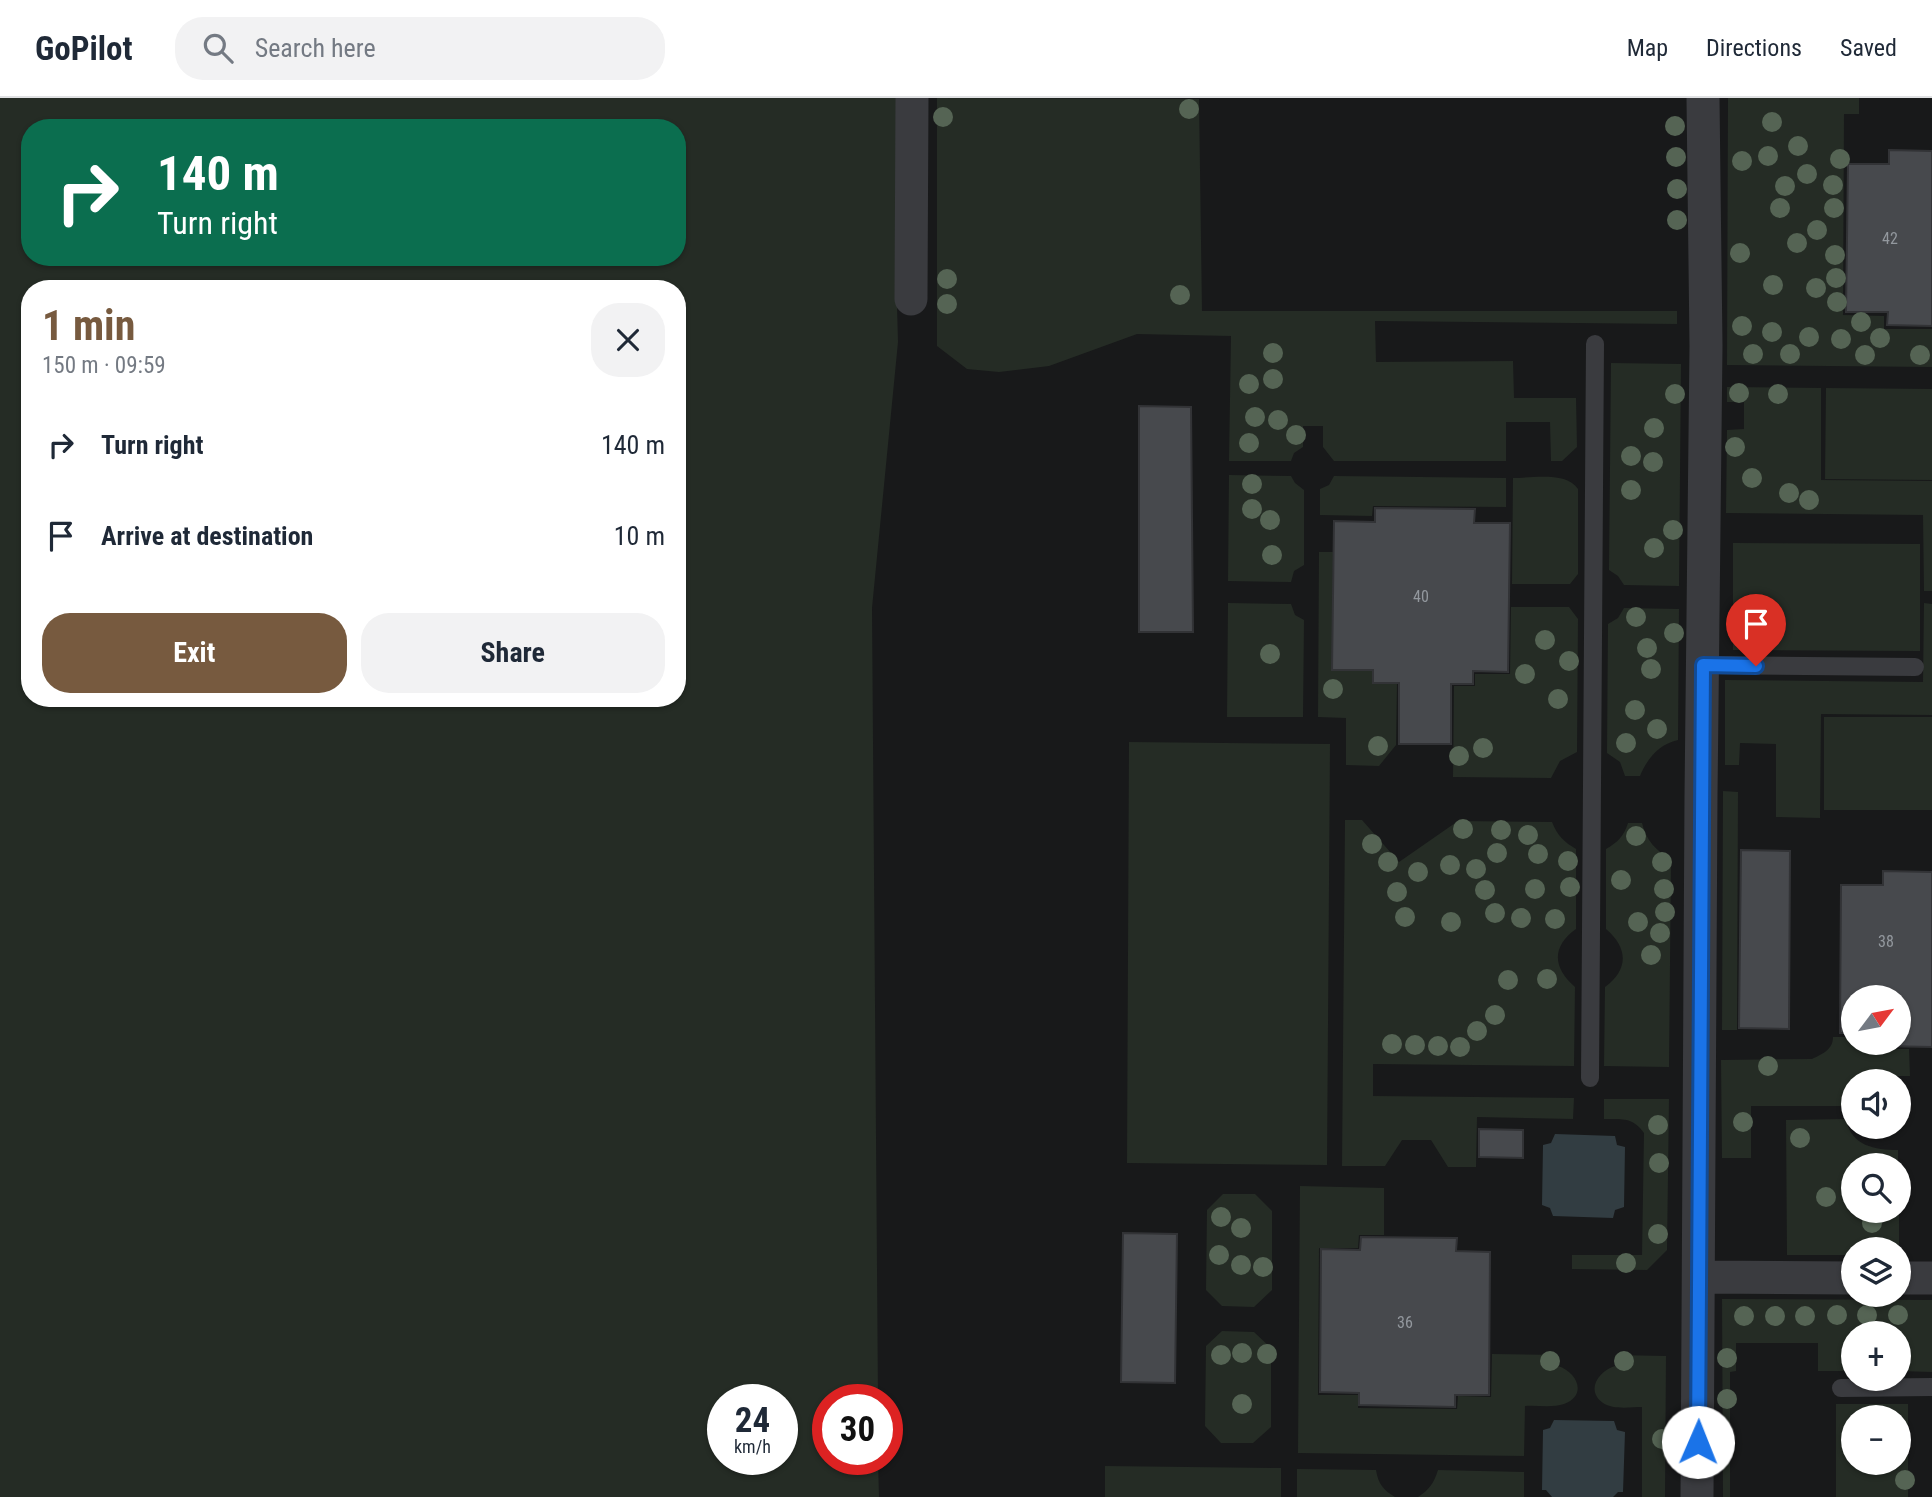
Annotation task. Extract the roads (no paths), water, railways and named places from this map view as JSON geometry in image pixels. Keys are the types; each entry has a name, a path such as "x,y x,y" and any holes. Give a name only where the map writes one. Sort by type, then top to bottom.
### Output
{"street":[{"path":"911,299 912,98"},
{"path":"1697,1497 1706,346 1703,98"},
{"path":"1700,1277 1841,1278"},
{"path":"1911,1278 1932,1279"}],"lane":[{"path":"1590,1078 1595,344"},
{"path":"1703,665 1915,667"},
{"path":"1911,1387 1932,1387"}]}
